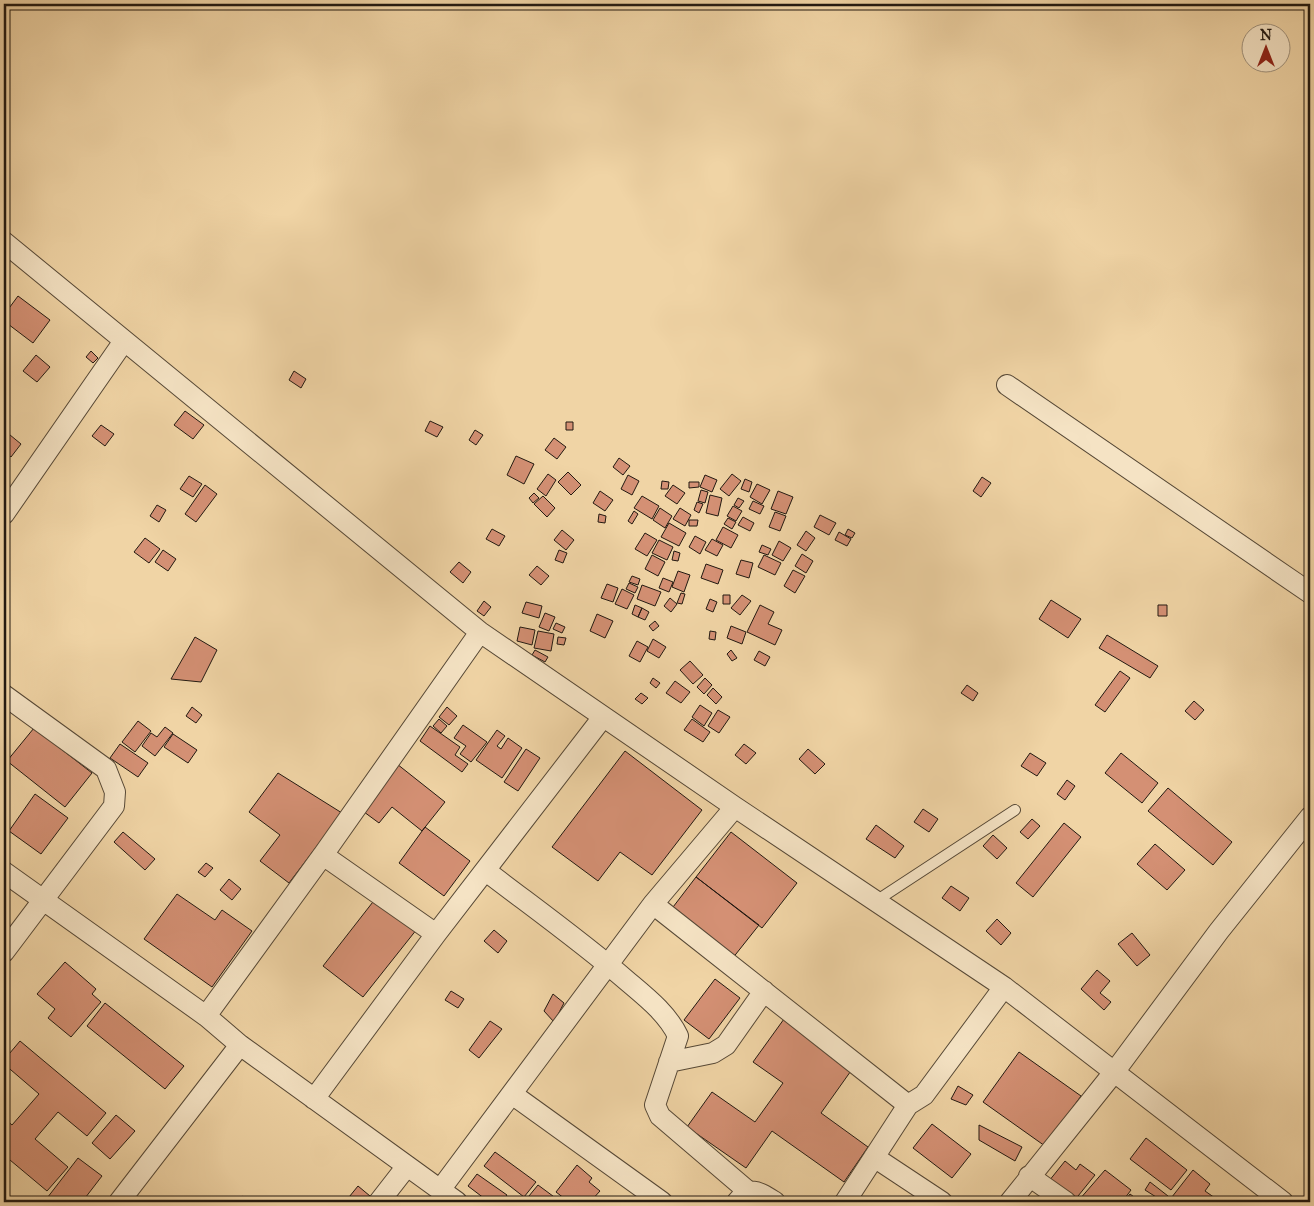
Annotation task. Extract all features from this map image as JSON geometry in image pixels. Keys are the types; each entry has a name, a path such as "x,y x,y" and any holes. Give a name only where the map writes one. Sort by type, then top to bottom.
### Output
{"street":[{"path":"4,242 480,632 735,807 1004,987 1283,1202"},
{"path":"4,514 124,341"},
{"path":"1007,385 1310,593"},
{"path":"206,1016 323,855 480,632"},
{"path":"4,695 106,769 115,792 114,806 4,952"},
{"path":"314,1099 436,934 603,717"},
{"path":"440,1190 654,904 735,807"},
{"path":"1010,1202 1115,1071 1219,931 1310,817"},
{"path":"323,855 436,934"},
{"path":"486,871 608,965 652,1002 672,1024 678,1036 655,1105 660,1116 743,1197 761,1192 774,1202"},
{"path":"4,872 206,1016 240,1045 457,1202"},
{"path":"654,904 908,1105"},
{"path":"844,1202 908,1105 924,1095 1004,987"},
{"path":"669,1062 713,1054 726,1045 764,991"},
{"path":"119,1202 240,1045"},
{"path":"512,1094 662,1202"},
{"path":"874,1157 942,1202"},
{"path":"379,1202 407,1166"},
{"path":"1030,1176 1066,1202"}],"lane":[{"path":"876,901 1015,810"}],"building":[{"path":"18,296 50,320 33,343 4,321 4,315"},
{"path":"91,351 98,358 93,363 86,357"},
{"path":"36,355 50,367 37,382 23,371"},
{"path":"294,371 306,379 301,388 289,380"},
{"path":"185,411 204,425 193,439 174,425"},
{"path":"430,421 443,427 437,437 425,431"},
{"path":"566,422 573,422 573,430 566,430"},
{"path":"101,425 114,434 105,446 92,436"},
{"path":"4,430 21,444 11,457 4,451"},
{"path":"475,430 483,435 476,445 469,440"},
{"path":"554,438 566,447 557,459 545,450"},
{"path":"516,456 534,464 524,484 507,475"},
{"path":"619,458 630,466 623,475 613,467"},
{"path":"568,472 581,485 571,495 558,482"},
{"path":"548,474 556,480 546,496 537,489"},
{"path":"732,474 741,481 729,496 720,489"},
{"path":"628,475 639,481 632,495 621,489"},
{"path":"705,475 717,480 712,492 700,487"},
{"path":"189,476 202,484 193,497 180,489"},
{"path":"982,477 991,483 981,497 973,491"},
{"path":"745,479 752,482 749,492 741,489"},
{"path":"662,481 669,482 668,489 661,489"},
{"path":"689,482 699,482 699,487 689,488"},
{"path":"757,484 770,490 762,504 750,497"},
{"path":"205,485 217,494 196,522 185,514"},
{"path":"673,485 685,493 677,504 665,496"},
{"path":"701,490 708,492 705,503 698,501"},
{"path":"600,491 613,500 605,511 593,503"},
{"path":"778,491 793,497 786,514 771,509"},
{"path":"534,493 539,498 533,503 529,498"},
{"path":"710,495 722,498 718,516 706,513"},
{"path":"543,496 555,508 547,517 534,504"},
{"path":"642,496 659,506 652,519 634,508"},
{"path":"738,498 744,501 739,508 734,505"},
{"path":"753,501 764,506 760,514 749,509"},
{"path":"697,502 703,504 699,513 694,510"},
{"path":"157,505 166,510 159,522 150,516"},
{"path":"733,506 742,511 736,521 727,516"},
{"path":"660,508 672,516 665,528 653,520"},
{"path":"680,508 691,515 685,526 673,519"},
{"path":"634,511 638,514 632,524 628,521"},
{"path":"775,512 786,516 780,531 769,527"},
{"path":"599,514 606,516 605,523 598,522"},
{"path":"820,515 836,523 829,535 814,527"},
{"path":"743,517 754,523 750,531 738,525"},
{"path":"728,518 736,522 732,529 724,524"},
{"path":"689,520 698,520 697,526 689,526"},
{"path":"669,523 686,533 679,546 661,537"},
{"path":"723,527 738,535 731,548 716,540"},
{"path":"492,529 505,536 499,546 486,539"},
{"path":"848,529 855,533 852,538 845,535"},
{"path":"562,530 574,540 566,550 554,540"},
{"path":"806,531 815,538 806,551 797,545"},
{"path":"839,532 851,539 847,546 835,540"},
{"path":"645,533 657,540 647,556 635,549"},
{"path":"695,536 706,542 700,554 689,547"},
{"path":"145,538 160,549 149,563 134,552"},
{"path":"712,539 723,545 717,556 705,550"},
{"path":"659,540 673,547 667,560 652,553"},
{"path":"779,541 791,548 783,561 772,555"},
{"path":"762,545 771,549 768,555 759,552"},
{"path":"163,550 176,559 168,571 155,562"},
{"path":"559,550 567,553 563,563 555,560"},
{"path":"674,551 680,553 678,561 672,560"},
{"path":"802,554 813,561 806,573 795,566"},
{"path":"652,555 665,562 658,576 645,569"},
{"path":"764,555 781,563 775,575 758,567"},
{"path":"741,560 753,563 749,578 736,574"},
{"path":"459,562 471,572 463,583 450,572"},
{"path":"706,564 723,570 718,584 701,578"},
{"path":"537,566 549,576 541,585 529,575"},
{"path":"793,570 805,576 795,593 784,586"},
{"path":"678,571 690,575 684,592 672,587"},
{"path":"632,576 640,579 638,585 629,582"},
{"path":"663,578 673,582 669,592 659,588"},
{"path":"629,583 638,587 635,593 626,589"},
{"path":"607,584 618,588 613,602 601,598"},
{"path":"642,585 661,592 655,606 637,599"},
{"path":"622,589 634,595 627,609 615,604"},
{"path":"681,593 685,594 682,604 677,603"},
{"path":"723,595 730,595 730,604 723,604"},
{"path":"742,595 751,601 740,615 731,608"},
{"path":"670,598 677,604 671,612 664,606"},
{"path":"710,599 717,602 713,612 706,609"},
{"path":"1051,600 1081,619 1068,638 1039,619"},
{"path":"484,601 491,607 484,616 477,611"},
{"path":"526,602 542,606 539,618 522,613"},
{"path":"635,605 642,608 638,617 632,614"},
{"path":"760,605 774,612 768,624 782,630 775,645 747,632"},
{"path":"1158,605 1167,605 1167,616 1158,616"},
{"path":"642,608 649,612 645,620 638,617"},
{"path":"545,613 555,617 549,631 539,627"},
{"path":"597,614 613,621 605,638 590,631"},
{"path":"655,621 659,626 653,631 649,626"},
{"path":"556,623 565,627 562,633 553,629"},
{"path":"731,626 746,632 742,644 727,638"},
{"path":"520,627 535,630 532,645 517,641"},
{"path":"538,631 554,634 551,651 534,648"},
{"path":"710,631 716,632 715,640 709,639"},
{"path":"1107,635 1158,666 1150,678 1099,648"},
{"path":"195,637 217,650 201,682 171,679"},
{"path":"558,637 566,638 564,645 557,644"},
{"path":"653,639 666,647 659,658 647,651"},
{"path":"637,641 648,647 640,662 629,656"},
{"path":"535,650 548,657 545,662 532,655"},
{"path":"731,650 737,658 732,661 727,654"},
{"path":"759,651 770,657 765,666 754,660"},
{"path":"690,661 703,675 693,684 680,670"},
{"path":"1120,671 1130,678 1105,712 1095,705"},
{"path":"653,678 660,683 656,688 650,683"},
{"path":"705,678 712,685 704,694 697,687"},
{"path":"675,681 690,692 681,703 666,693"},
{"path":"967,685 978,693 973,701 961,693"},
{"path":"713,688 722,697 716,704 707,695"},
{"path":"641,693 648,698 642,704 635,699"},
{"path":"1194,701 1204,710 1195,720 1185,711"},
{"path":"700,705 712,713 704,726 692,717"},
{"path":"192,707 202,715 196,723 186,716"},
{"path":"447,707 457,716 449,725 439,717"},
{"path":"718,710 730,717 719,733 708,726"},
{"path":"439,719 447,726 441,733 433,726"},
{"path":"692,719 710,732 703,742 684,730"},
{"path":"138,721 151,731 135,752 122,742"},
{"path":"463,725 487,742 471,762 460,754 466,746 454,738"},
{"path":"430,726 460,747 455,755 468,764 462,772 420,741"},
{"path":"165,727 173,733 155,756 142,746 151,733 157,737"},
{"path":"34,728 92,773 65,807 7,761"},
{"path":"497,730 505,736 497,746 501,749 508,738 522,748 502,778 476,760"},
{"path":"173,734 197,750 188,763 164,747"},
{"path":"120,744 148,763 138,777 110,758"},
{"path":"744,744 756,753 746,764 735,755"},
{"path":"526,749 540,758 518,791 504,782"},
{"path":"808,749 825,764 815,774 799,759"},
{"path":"625,751 702,810 652,875 620,852 598,881 552,847"},
{"path":"1030,753 1046,763 1037,776 1021,766"},
{"path":"1121,753 1158,783 1142,803 1105,773"},
{"path":"397,764 445,802 422,831 392,807 379,823 360,809"},
{"path":"278,773 342,813 289,883 260,861 280,835 249,812"},
{"path":"1067,780 1075,786 1065,800 1057,794"},
{"path":"1168,788 1232,842 1213,865 1148,811"},
{"path":"35,794 68,818 41,854 9,831"},
{"path":"923,809 938,819 929,832 914,822"},
{"path":"1032,819 1040,826 1028,839 1020,832"},
{"path":"1064,823 1081,837 1033,897 1016,883"},
{"path":"876,825 904,846 895,858 866,839"},
{"path":"425,827 470,861 444,896 399,863"},
{"path":"123,832 155,859 145,870 114,842"},
{"path":"731,832 797,883 762,928 696,877"},
{"path":"993,835 1007,848 997,859 983,846"},
{"path":"1155,844 1185,870 1167,890 1137,864"},
{"path":"206,863 213,868 205,877 198,872"},
{"path":"696,877 759,925 732,959 670,911"},
{"path":"229,879 241,889 232,900 220,890"},
{"path":"951,886 969,898 960,911 942,898"},
{"path":"177,894 215,920 222,910 252,931 212,987 144,939"},
{"path":"376,898 417,929 363,997 323,966"},
{"path":"997,919 1011,933 1001,945 986,931"},
{"path":"494,930 507,941 498,953 484,941"},
{"path":"1132,933 1150,955 1137,966 1118,944"},
{"path":"65,962 96,989 92,994 101,1002 71,1037 48,1018 55,1009 37,994"},
{"path":"1097,970 1110,981 1100,993 1111,1002 1104,1010 1081,989"},
{"path":"715,979 740,998 709,1039 684,1020"},
{"path":"451,991 464,999 458,1008 445,1000"},
{"path":"553,994 564,1003 554,1022 544,1011"},
{"path":"105,1003 184,1066 165,1089 87,1026"},
{"path":"784,1019 853,1068 821,1113 868,1147 844,1182 772,1131 746,1168 687,1127 712,1092 755,1122 783,1083 753,1062"},
{"path":"490,1021 502,1029 479,1058 469,1050"},
{"path":"20,1041 106,1113 87,1136 58,1112 35,1139 68,1167 47,1191 4,1155 4,1118 12,1125 39,1094 4,1064 4,1060"},
{"path":"1019,1052 1081,1096 1045,1146 983,1102"},
{"path":"958,1086 973,1095 966,1105 951,1099"},
{"path":"116,1115 135,1131 110,1159 92,1143"},
{"path":"932,1124 971,1154 952,1178 913,1148"},
{"path":"979,1125 1022,1147 1015,1161 979,1140"},
{"path":"1146,1138 1187,1170 1171,1190 1130,1159"},
{"path":"495,1152 536,1182 524,1197 484,1166"},
{"path":"78,1158 102,1176 82,1202 44,1202"},
{"path":"1065,1161 1076,1170 1080,1164 1095,1175 1074,1201 1049,1181"},
{"path":"577,1165 592,1178 589,1182 600,1191 590,1202 569,1202 556,1192"},
{"path":"1105,1170 1131,1190 1122,1202 1082,1202 1079,1200"},
{"path":"1193,1170 1210,1184 1205,1191 1215,1198 1212,1202 1168,1202"},
{"path":"477,1174 507,1195 502,1202 489,1202 468,1186"},
{"path":"1150,1182 1168,1196 1164,1202 1145,1190"},
{"path":"538,1185 561,1202 524,1202"},
{"path":"358,1186 370,1196 365,1202 345,1202"},
{"path":"1130,1194 1141,1202 1124,1202"},
{"path":"242,1196 249,1202 236,1202"}]}
